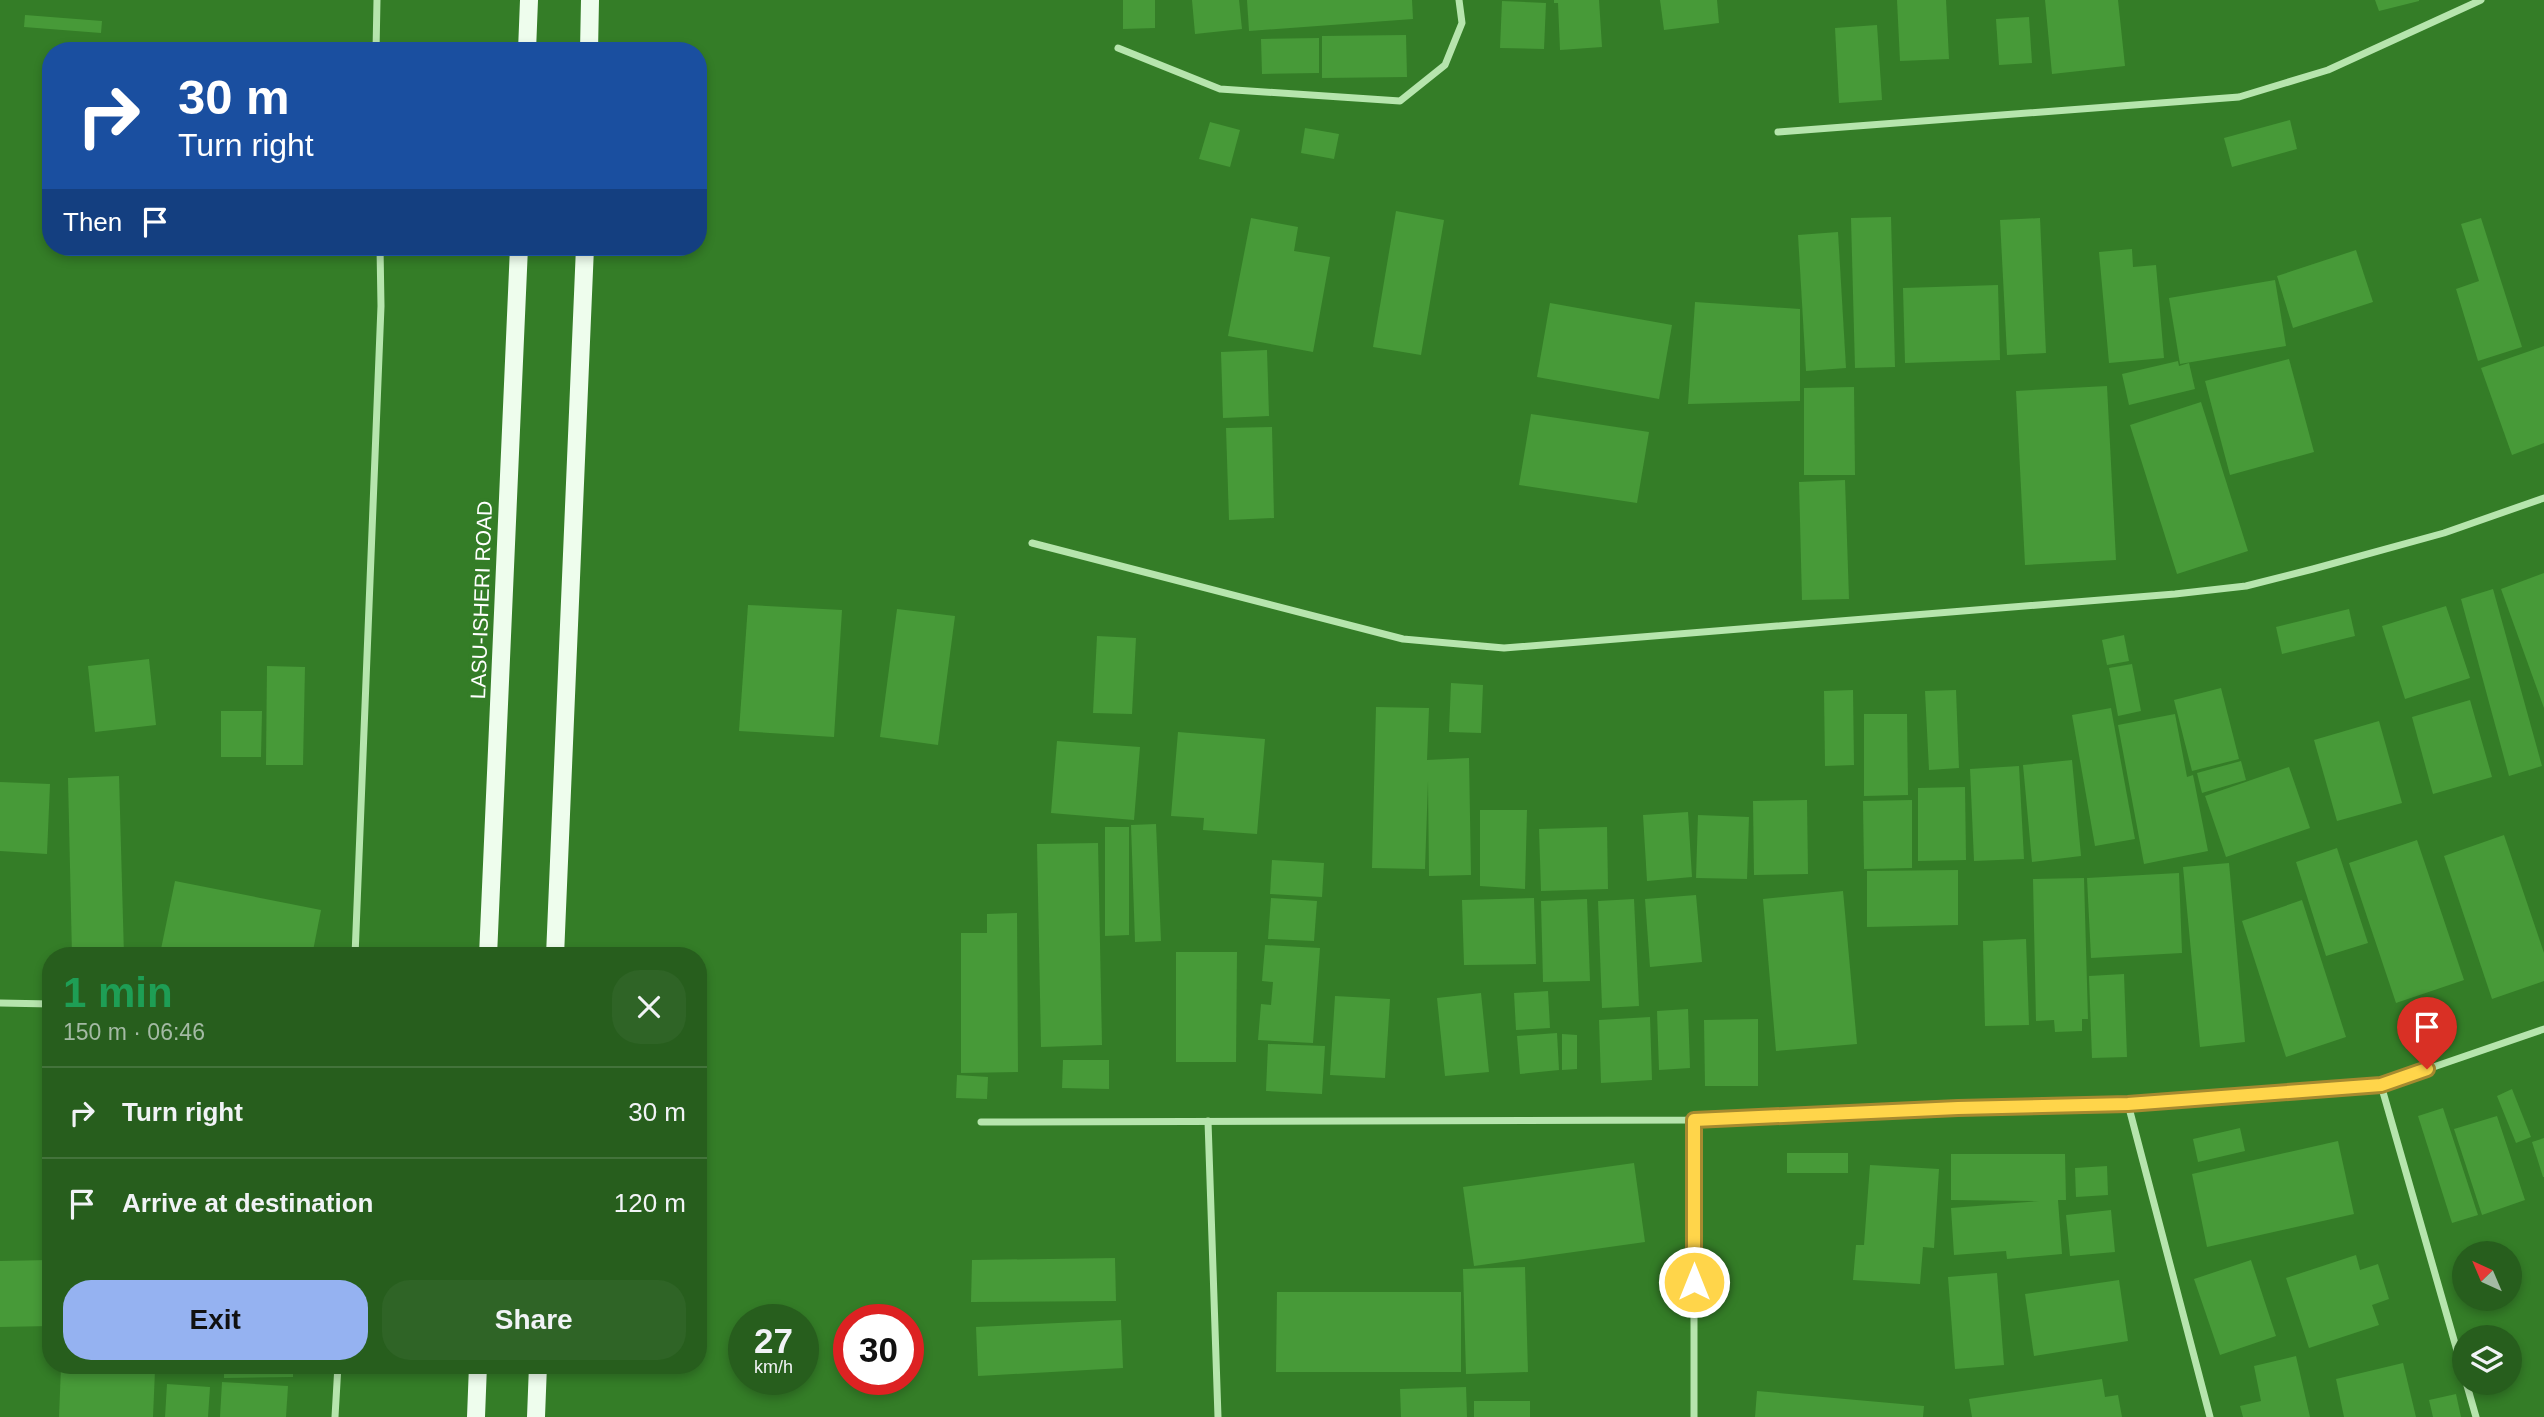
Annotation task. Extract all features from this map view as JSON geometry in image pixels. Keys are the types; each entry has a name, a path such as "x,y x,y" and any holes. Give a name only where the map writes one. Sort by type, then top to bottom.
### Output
{"main road":[{"path":"527,42 529,0"},
{"path":"589,42 590,0"},
{"name":"LASU-ISHERI ROAD","path":"488,947 519,256"},
{"path":"555,947 585,256"},
{"path":"476,1417 478,1374"},
{"path":"536,1417 538,1374"}],"street":[{"path":"376,42 377,0"},
{"path":"1118,48 1220,89 1400,101 1445,65 1462,23 1459,0"},
{"path":"1778,132 2239,97 2328,70 2481,0"},
{"path":"355,947 381,306 380,256"},
{"path":"1032,543 1403,639 1504,648 2246,586 2444,533 2544,498"},
{"path":"0,1003 42,1004"},
{"path":"981,1122 1694,1120 1958,1108 2128,1104 2381,1085 2544,1029"},
{"path":"2381,1085 2452,1333"},
{"path":"2128,1104 2210,1417"},
{"path":"1694,1120 1694,1417"},
{"path":"1208,1121 1217,1417"},
{"path":"335,1417 337,1374"},
{"path":"2470,1395 2476,1417"}],"building":[{"path":"1123,0 1155,0 1155,28 1123,29"},
{"path":"1192,0 1239,0 1242,29 1195,34"},
{"path":"1247,0 1412,0 1413,19 1249,31"},
{"path":"1554,0 1599,0 1602,47 1560,50 1558,3 1554,3"},
{"path":"1660,0 1717,0 1719,23 1664,30"},
{"path":"1897,0 1946,0 1949,59 1900,61"},
{"path":"2045,0 2118,0 2125,66 2052,74"},
{"path":"2375,0 2419,0 2419,1 2379,11"},
{"path":"1502,1 1546,3 1544,49 1500,48"},
{"path":"25,15 102,21 101,33 24,27"},
{"path":"2029,17 2032,63 1999,65 1996,19"},
{"path":"1877,25 1882,100 1839,103 1835,28"},
{"path":"1406,35 1407,77 1322,78 1322,36"},
{"path":"1319,38 1319,73 1262,74 1261,39"},
{"path":"2290,120 2297,149 2232,167 2224,138"},
{"path":"1210,122 1240,130 1230,167 1199,159"},
{"path":"1305,128 1339,134 1334,159 1301,153"},
{"path":"1396,211 1444,220 1421,355 1373,347"},
{"path":"1891,217 1895,367 1855,368 1851,218"},
{"path":"1251,218 1298,227 1294,251 1330,257 1313,352 1228,336"},
{"path":"2040,218 2046,353 2007,355 2000,220"},
{"path":"2481,218 2522,347 2478,361 2456,289 2479,281 2461,224"},
{"path":"1838,232 1846,368 1806,371 1798,235"},
{"path":"2132,249 2133,267 2156,265 2164,358 2109,363 2099,252"},
{"path":"2356,250 2373,302 2293,328 2277,276"},
{"path":"2275,280 2286,346 2180,364 2169,298"},
{"path":"1998,285 2000,360 1905,363 1903,288"},
{"path":"1695,302 1800,309 1800,401 1688,404"},
{"path":"1550,303 1672,325 1659,399 1537,377"},
{"path":"2544,346 2544,443 2512,455 2481,368"},
{"path":"1267,350 1269,416 1223,418 1221,352"},
{"path":"2289,359 2314,452 2230,475 2205,381"},
{"path":"2178,361 2179,366 2189,363 2195,389 2129,405 2122,374"},
{"path":"2107,386 2116,560 2025,565 2016,391"},
{"path":"1854,387 1855,475 1804,475 1804,388"},
{"path":"2201,402 2248,551 2177,574 2130,425"},
{"path":"1531,414 1649,432 1637,503 1519,485"},
{"path":"1272,427 1274,518 1229,520 1226,428"},
{"path":"1845,480 1849,599 1802,600 1799,482"},
{"path":"2544,573 2544,708 2501,589"},
{"path":"2493,589 2542,766 2509,776 2461,599"},
{"path":"748,605 842,610 834,737 739,731"},
{"path":"2446,606 2470,678 2405,699 2382,626"},
{"path":"897,609 955,616 938,745 880,737"},
{"path":"2349,609 2355,636 2282,654 2276,627"},
{"path":"2124,635 2129,661 2107,665 2102,640"},
{"path":"1097,636 1136,638 1132,714 1093,713"},
{"path":"149,659 156,725 95,732 88,666"},
{"path":"2132,664 2141,711 2118,716 2109,668"},
{"path":"267,666 305,667 303,765 266,765"},
{"path":"1451,683 1483,685 1481,733 1449,732"},
{"path":"2221,688 2239,759 2192,771 2174,700"},
{"path":"1853,690 1854,765 1825,766 1824,691"},
{"path":"1956,690 1959,768 1929,770 1925,691"},
{"path":"2470,700 2492,777 2433,794 2412,717"},
{"path":"1376,707 1429,708 1427,760 1469,758 1471,875 1429,876 1428,781 1425,869 1372,868"},
{"path":"2111,708 2135,839 2095,846 2072,715"},
{"path":"221,711 262,711 261,757 221,757"},
{"path":"1864,714 1907,714 1908,795 1864,796"},
{"path":"2175,714 2187,777 2193,775 2208,851 2144,864 2118,725"},
{"path":"2379,721 2402,803 2337,821 2314,740"},
{"path":"1178,732 1265,739 1257,834 1203,830 1204,818 1171,816"},
{"path":"1057,741 1140,747 1134,820 1051,813"},
{"path":"2072,760 2081,856 2032,862 2023,765"},
{"path":"2241,761 2246,780 2202,793 2197,773"},
{"path":"2019,766 2024,859 1974,861 1970,769"},
{"path":"2289,767 2310,828 2226,857 2205,796"},
{"path":"119,776 124,947 72,947 68,778"},
{"path":"0,782 50,784 47,854 0,851"},
{"path":"1965,787 1966,860 1918,861 1918,788"},
{"path":"1807,800 1808,874 1754,875 1753,801"},
{"path":"1912,800 1912,868 1864,869 1863,801"},
{"path":"1480,810 1527,810 1525,889 1480,886"},
{"path":"1688,812 1692,877 1647,881 1643,815"},
{"path":"1698,815 1749,817 1747,879 1696,878"},
{"path":"1156,824 1161,941 1135,942 1131,825"},
{"path":"1105,827 1129,827 1129,935 1105,936"},
{"path":"1607,827 1608,889 1541,891 1539,829"},
{"path":"2504,835 2544,953 2544,981 2492,999 2444,856"},
{"path":"2417,840 2464,980 2396,1003 2349,863"},
{"path":"1098,843 1102,1045 1041,1047 1037,844"},
{"path":"2337,848 2368,943 2326,956 2296,862"},
{"path":"1272,860 1324,863 1322,897 1270,894"},
{"path":"2229,863 2245,1042 2200,1047 2183,867"},
{"path":"1958,870 1958,925 1867,927 1867,871"},
{"path":"2179,873 2182,953 2091,958 2087,878"},
{"path":"2084,878 2088,1019 2082,1019 2082,1031 2055,1032 2054,1020 2036,1021 2033,879"},
{"path":"175,881 321,910 314,947 161,947"},
{"path":"1843,891 1857,1044 1776,1051 1763,899"},
{"path":"1696,895 1702,962 1650,967 1645,899"},
{"path":"1271,898 1317,901 1314,941 1268,939"},
{"path":"1534,898 1536,964 1464,965 1462,900"},
{"path":"1587,899 1590,981 1543,982 1541,901"},
{"path":"1634,899 1639,1006 1602,1008 1598,901"},
{"path":"2302,900 2346,1037 2286,1057 2242,921"},
{"path":"1017,913 1018,1072 961,1073 961,933 987,933 987,914"},
{"path":"2026,939 2029,1025 1985,1026 1983,941"},
{"path":"1265,945 1320,948 1313,1043 1258,1040 1261,1004 1271,1005 1273,982 1262,981"},
{"path":"1176,952 1237,952 1236,1062 1176,1062"},
{"path":"2124,974 2127,1057 2092,1058 2089,976"},
{"path":"1548,991 1550,1028 1516,1030 1514,993"},
{"path":"1481,993 1489,1072 1445,1076 1437,998"},
{"path":"1335,996 1390,999 1385,1078 1330,1075"},
{"path":"1688,1009 1690,1068 1659,1070 1657,1011"},
{"path":"1650,1017 1652,1080 1601,1083 1599,1020"},
{"path":"1758,1019 1758,1086 1705,1086 1704,1020"},
{"path":"1557,1033 1559,1070 1520,1074 1517,1036"},
{"path":"1562,1034 1577,1035 1577,1069 1562,1070"},
{"path":"1268,1044 1325,1046 1322,1094 1266,1091"},
{"path":"1063,1060 1109,1060 1109,1089 1062,1088"},
{"path":"957,1075 988,1077 987,1099 956,1098"},
{"path":"2512,1089 2531,1137 2516,1143 2497,1096"},
{"path":"2443,1108 2478,1215 2452,1223 2418,1116"},
{"path":"2497,1116 2525,1200 2482,1215 2454,1129"},
{"path":"2240,1128 2245,1151 2198,1162 2193,1139"},
{"path":"2544,1138 2544,1177 2543,1177 2532,1142"},
{"path":"2338,1141 2354,1214 2207,1247 2192,1174"},
{"path":"1787,1153 1848,1153 1848,1173 1787,1173"},
{"path":"1951,1154 2065,1154 2066,1200 2058,1200 2062,1254 2007,1259 2006,1251 1954,1255 1951,1208 2039,1201 1951,1200"},
{"path":"1634,1163 1645,1242 1474,1266 1463,1187"},
{"path":"1870,1165 1939,1169 1934,1248 1923,1247 1920,1284 1853,1280 1856,1245 1864,1245"},
{"path":"2107,1166 2108,1195 2076,1197 2075,1168"},
{"path":"2111,1210 2115,1252 2070,1256 2066,1215"},
{"path":"2356,1255 2360,1270 2378,1264 2389,1299 2372,1305 2379,1325 2309,1348 2286,1278"},
{"path":"1115,1258 1116,1301 971,1302 972,1260"},
{"path":"42,1260 42,1326 0,1327 0,1261"},
{"path":"2251,1260 2276,1336 2220,1355 2194,1279"},
{"path":"1525,1267 1528,1372 1466,1374 1463,1269"},
{"path":"1997,1273 2004,1365 1955,1369 1948,1277"},
{"path":"2119,1280 2128,1341 2034,1356 2025,1294"},
{"path":"1277,1292 1461,1292 1461,1372 1276,1372"},
{"path":"1121,1320 1123,1368 978,1376 976,1327"},
{"path":"2296,1356 2310,1417 2243,1417 2240,1406 2261,1401 2254,1366"},
{"path":"2403,1363 2416,1417 2344,1417 2336,1379"},
{"path":"61,1374 155,1374 153,1417 59,1417"},
{"path":"224,1374 293,1374 293,1377 224,1378"},
{"path":"2102,1379 2105,1397 2118,1395 2122,1417 1972,1417 1969,1399"},
{"path":"222,1382 288,1386 286,1417 220,1417"},
{"path":"167,1384 210,1387 208,1417 165,1417"},
{"path":"1466,1387 1467,1417 1401,1417 1400,1389"},
{"path":"1757,1391 1924,1406 1923,1417 1755,1417"},
{"path":"2456,1395 2461,1417 2433,1417 2429,1400"},
{"path":"1474,1401 1530,1401 1530,1417 1474,1417"}],"route":[{"path":"1694,1282 1694,1120 1958,1108 2128,1104 2381,1085 2427,1069"}]}
